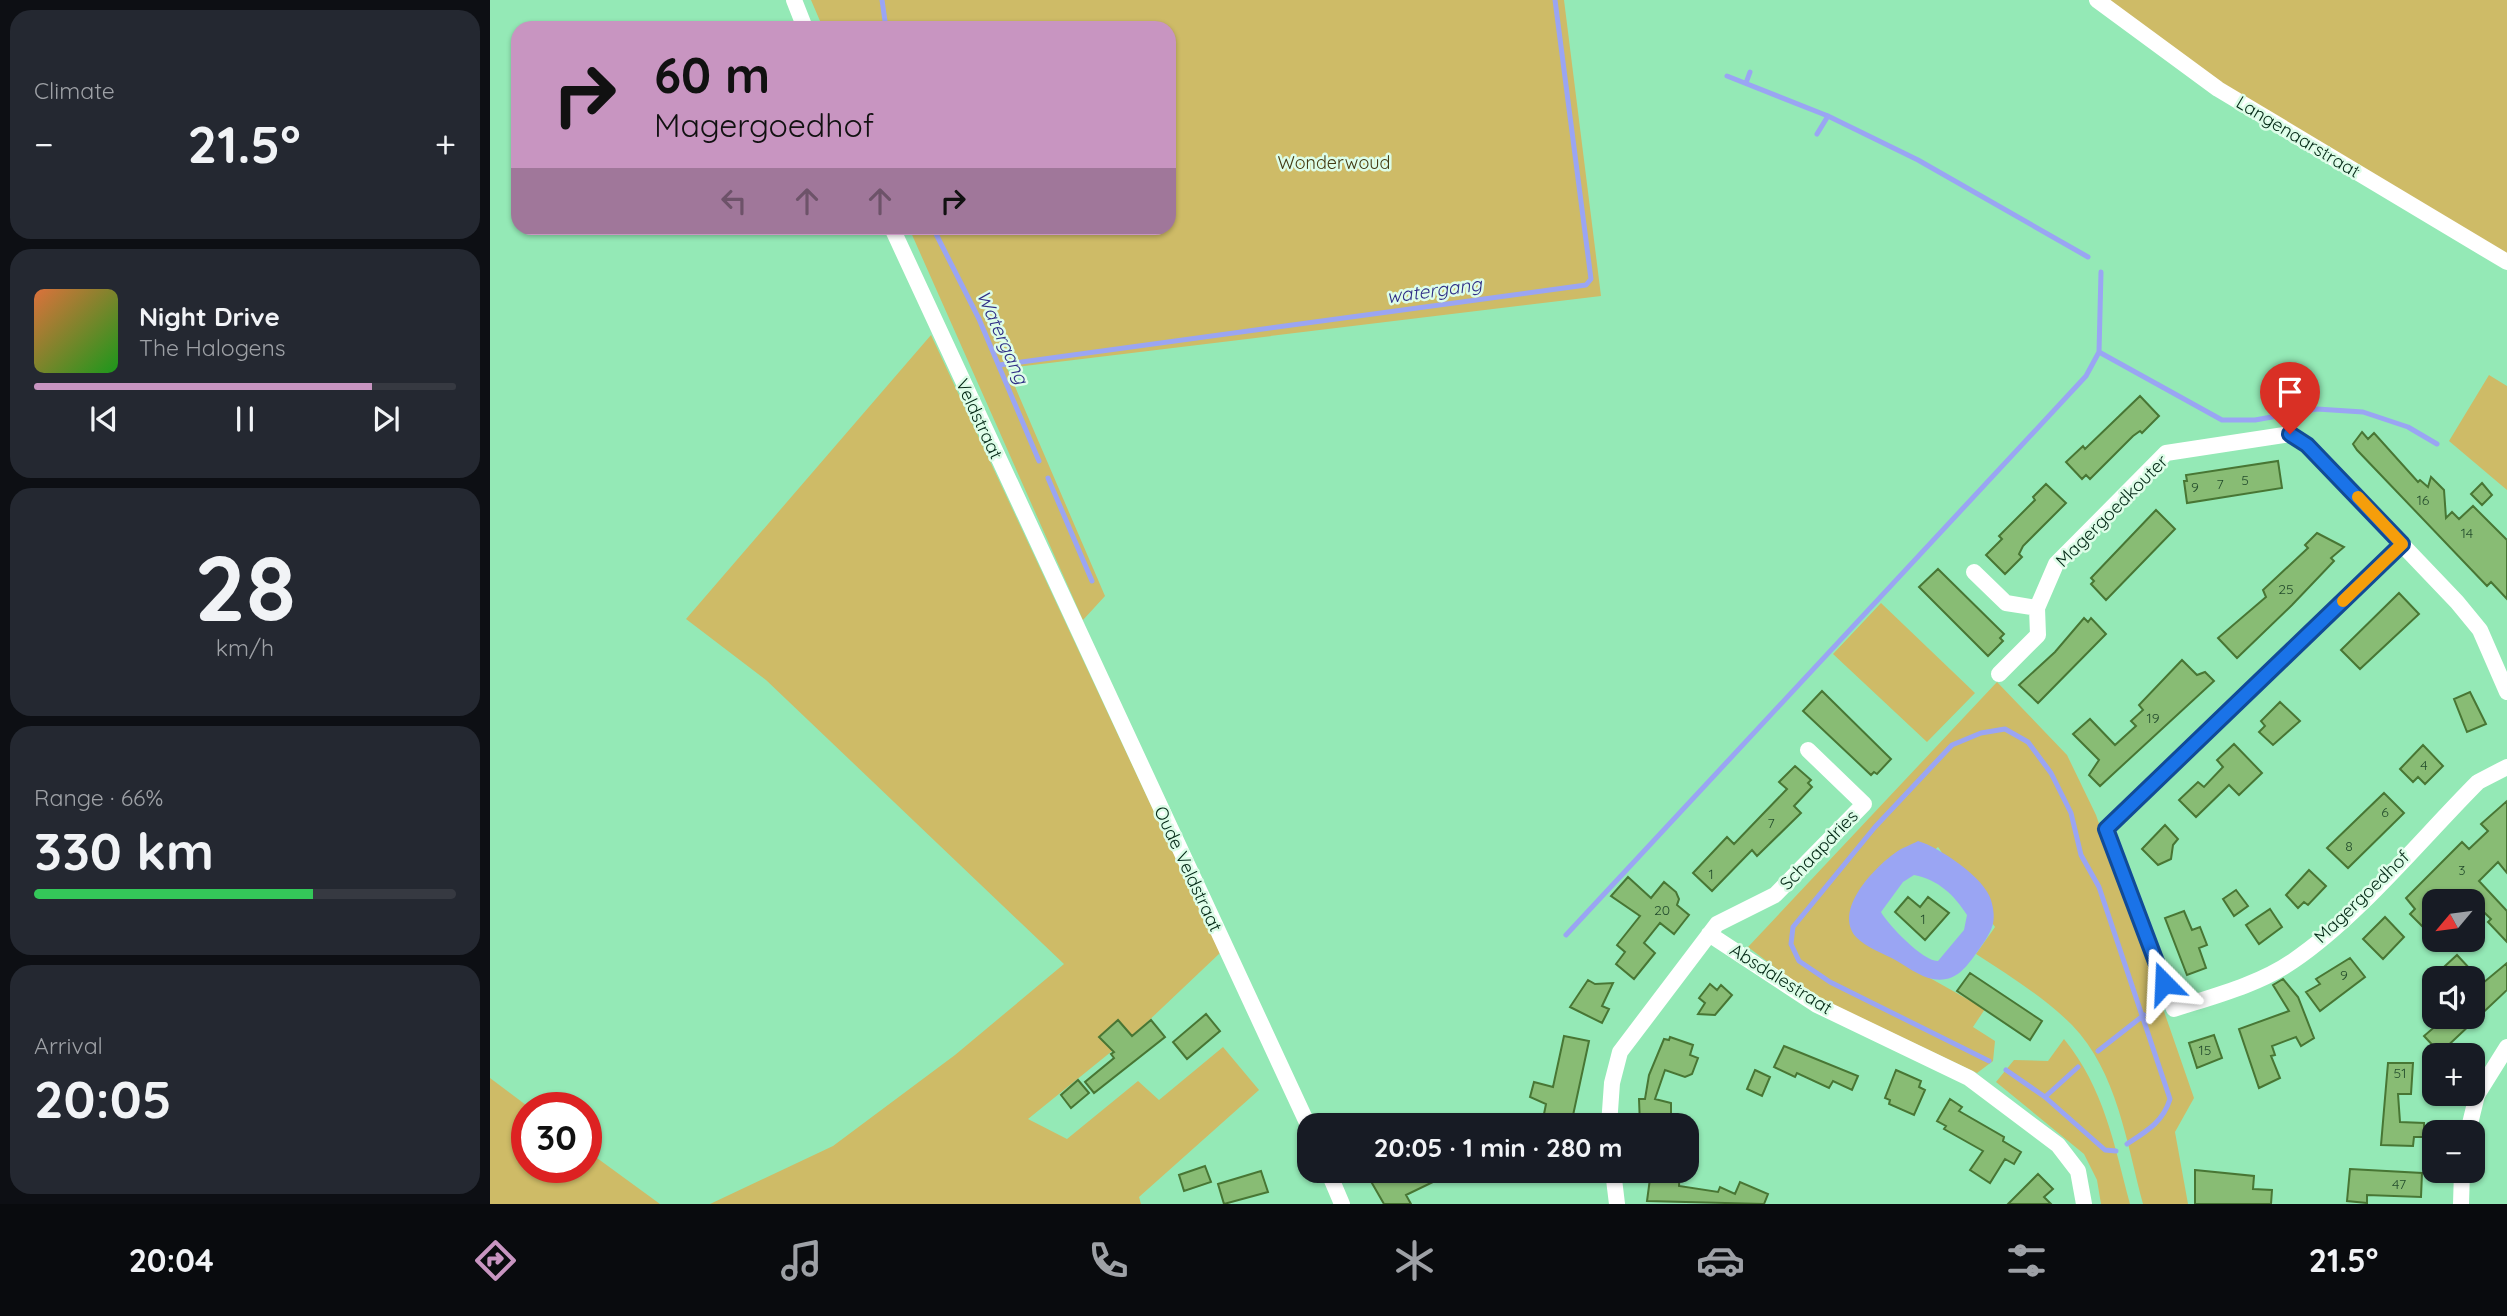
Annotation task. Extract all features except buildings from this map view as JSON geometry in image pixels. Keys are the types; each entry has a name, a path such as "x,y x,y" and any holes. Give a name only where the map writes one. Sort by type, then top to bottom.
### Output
{"street":[{"path":"794,0 802,21"},
{"name":"Langenaarstraat","path":"2097,0 2218,89 2507,262"},
{"name":"Veldstraat","path":"895,235 1067,610"},
{"name":"Magergoedkouter","path":"1999,674 2038,635 2036,608 2056,564 2166,453 2290,434 2298,437 2442,583 2480,631 2507,692"},
{"name":"Magergoedhof","path":"2402,544 2106,829 2174,1009 2258,979 2292,962 2333,930 2478,782 2507,766"},
{"path":"1974,572 2006,603 2036,608"},
{"name":"Oude Veldstraat","path":"1067,610 1302,1113"},
{"name":"Schaapdries","path":"1709,934 1717,924 1775,895 1864,804 1808,750"},
{"path":"1610,1113 1612,1083 1620,1052 1709,934"},
{"name":"Absdalestraat","path":"1709,934 1818,1005 1969,1079 2058,1145 2078,1171 2084,1204"},
{"path":"2471,1120 2477,1094 2507,1047"},
{"path":"1333,1183 1342,1204"},
{"path":"1614,1183 1617,1204"},
{"path":"2461,1204 2462,1183"}],"green space":[{"name":"Wonderwoud","path":"811,0 1564,0 1601,296 1007,368 1105,596 1083,620 912,235 1176,235 1176,21 820,21"},
{"path":"2106,0 2507,0 2507,257 2222,85"},
{"path":"931,335 1220,953 1143,1026 1028,1119 1067,1139 1138,1081 1159,1100 1223,1047 1259,1090 1139,1197 1141,1204 710,1204 833,1146 955,1055 1064,964 766,680 686,619"},
{"path":"2489,375 2507,386 2507,490 2449,441"},
{"path":"1881,603 1975,693 1927,742 1833,654"},
{"path":"1997,682 2067,755 2096,815 2194,1098 2175,1132 2188,1204 2143,1204 2118,1109 2100,1064 2072,1025 2050,1005 1976,954 1995,927 1938,847 1850,925 1857,937 1985,1009 1973,1027 1995,1041 1993,1061 1977,1073 1809,993 1748,947"},
{"path":"2064,1039 2089,1077 2106,1117 2130,1204 2101,1204 2097,1180 2084,1154 1996,1082 2014,1060 2048,1061"},
{"path":"490,1078 511,1094 511,1183 602,1183 602,1162 660,1204 490,1204"}],"water":[{"path":"1918,841 1937,850 1971,873 1987,891 1993,907 1993,925 1984,942 1970,962 1951,978 1940,980 1921,975 1860,941 1850,926 1849,915 1853,903 1867,879 1895,853","holes":["1914,875 1945,889 1967,915 1964,930 1938,961 1924,956 1898,933 1881,912 1903,882"]}],"waterway":[{"name":"Watergang","path":"882,0 885,21"},
{"name":"watergang","path":"999,365 1586,285 1591,279 1555,0"},
{"path":"1746,83 1750,72"},
{"path":"1727,76 1828,116 1918,160 2088,257"},
{"path":"1817,134 1828,116"},
{"name":"Watergang","path":"937,235 979,319 1039,461"},
{"path":"2101,272 2099,352 2222,420 2255,420 2317,409 2363,412 2408,427 2437,444"},
{"path":"1566,935 2086,376 2099,352"},
{"path":"1048,478 1092,581"},
{"path":"1989,1061 1830,982 1799,961 1791,944 1793,927 1875,827 1952,745 1981,733 2005,729 2028,742 2051,773 2071,813 2081,855 2099,887 2170,1099 2159,1120 2127,1144"},
{"path":"2098,1051 2144,1015"},
{"path":"2045,1097 2078,1067"},
{"path":"2006,1070 2045,1097 2105,1150 2116,1151"}],"slow traffic":[{"path":"2343,601 2402,544 2358,497"}],"route":[{"path":"2164,983 2106,829 2402,544 2307,445 2290,434"}]}
